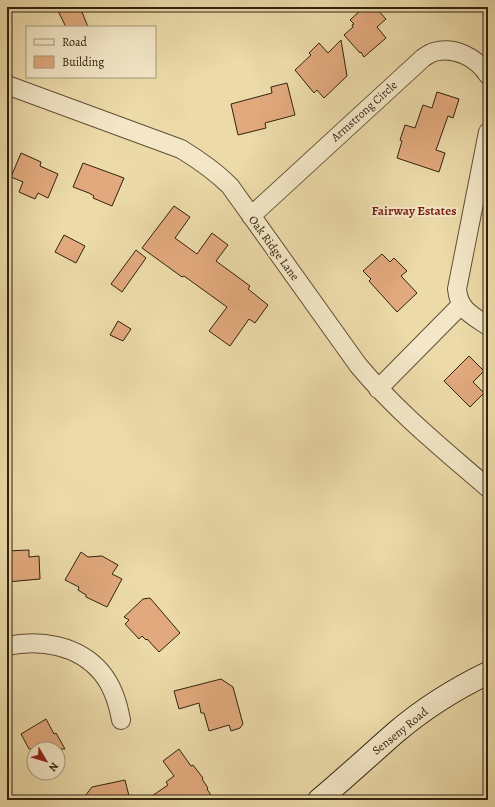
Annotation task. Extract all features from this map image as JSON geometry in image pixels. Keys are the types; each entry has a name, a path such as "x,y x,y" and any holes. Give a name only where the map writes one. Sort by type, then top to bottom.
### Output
{"main road":[{"name":"Senseny Road","path":"319,800 396,732 466,684 488,673"}],"street":[{"name":"Armstrong Circle","path":"251,216 423,58 434,52 447,50 460,53 469,57 481,66 488,75"},
{"name":"Oak Ridge Lane","path":"7,85 181,149 217,173 230,186 358,365 378,389 404,416 488,488"},
{"path":"488,132 457,289 460,305 488,326"},
{"path":"378,389 460,305"},
{"path":"7,646 38,643 56,645 74,652 90,662 101,672 110,686 118,705 122,720"}],"building":[{"path":"56,7 80,7 88,26 66,26"},
{"path":"369,7 375,7 386,19 377,27 386,38 364,57 344,35 353,27 352,25 354,24 350,20 361,10 363,12"},
{"path":"341,40 347,76 324,98 317,90 314,93 295,70 311,55 309,53 319,43 328,53"},
{"path":"287,83 295,115 265,123 266,128 238,135 231,104 272,93 271,87"},
{"path":"437,92 459,99 453,118 448,116 436,150 445,153 439,172 397,158 402,141 400,140 405,125 415,128 423,105 432,108"},
{"path":"21,153 41,162 40,166 58,174 48,198 38,193 35,199 19,192 23,182 11,177"},
{"path":"83,163 124,178 112,206 93,198 94,196 89,193 73,187"},
{"path":"174,206 190,217 175,238 197,254 212,233 228,245 216,261 250,286 248,289 268,305 255,323 249,319 230,346 209,331 227,307 142,248"},
{"path":"64,235 85,246 76,263 55,252"},
{"path":"136,250 146,258 122,292 111,284"},
{"path":"382,254 390,262 394,258 407,271 401,276 417,293 397,312 369,281 371,279 363,271"},
{"path":"118,321 131,329 123,341 110,335"},
{"path":"469,356 484,371 473,382 484,393 470,407 444,381"},
{"path":"29,550 29,557 39,556 40,579 7,582 7,551"},
{"path":"81,552 88,557 102,556 118,565 112,574 122,579 107,607 86,597 86,595 78,590 79,587 65,580"},
{"path":"150,598 180,633 159,652 147,639 146,640 142,636 139,639 125,624 129,620 124,617 143,599"},
{"path":"221,679 233,687 243,724 240,728 231,731 229,725 209,731 204,713 201,713 199,703 179,709 174,691"},
{"path":"46,719 54,734 56,733 60,741 26,741 26,743 21,734"},
{"path":"179,749 191,766 193,765 203,778 202,779 208,788 207,789 214,800 146,800 168,785 166,782 174,776 163,761"},
{"path":"125,780 130,800 82,800 92,787"}],"district":[{"name":"Fairway Estates","path":"414,210"}]}
